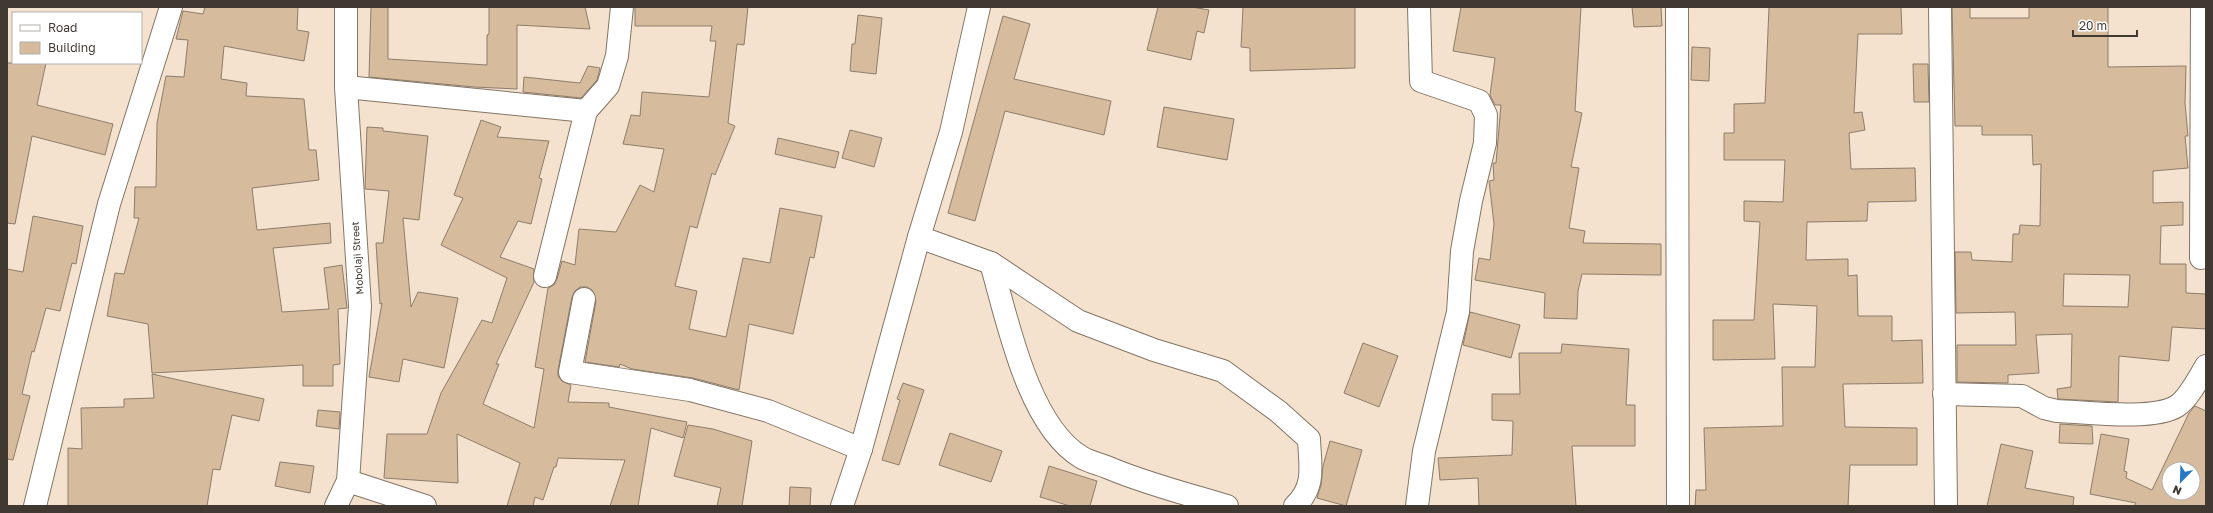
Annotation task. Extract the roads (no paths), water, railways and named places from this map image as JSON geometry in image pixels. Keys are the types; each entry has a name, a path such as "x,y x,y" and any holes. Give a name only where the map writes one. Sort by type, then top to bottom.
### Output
{"street":[{"path":"35,506 109,204 171,7"},
{"name":"Mobolaji Street","path":"336,506 348,481 360,306 346,87 346,7"},
{"path":"545,276 586,112 608,86 616,56 622,7"},
{"path":"842,506 860,449 919,237 951,132 979,7"},
{"path":"1417,506 1424,451 1458,312 1462,251 1471,201 1485,143 1486,114 1479,101 1421,81 1419,7"},
{"path":"1677,7 1678,506"},
{"path":"1940,7 1946,506"},
{"path":"2201,258 2202,7"},
{"path":"346,87 586,112"},
{"path":"919,237 991,263 1078,321 1154,350 1223,371 1279,412 1309,439 1310,485 1304,498 1295,506"},
{"path":"991,263 1021,366 1036,400 1055,435 1080,457 1140,481 1227,506"},
{"path":"584,299 570,372 690,390 761,409 860,449"},
{"path":"1944,394 2022,396 2044,408 2057,411 2151,414 2177,406 2193,387 2206,366"},
{"path":"348,481 425,506"}]}
